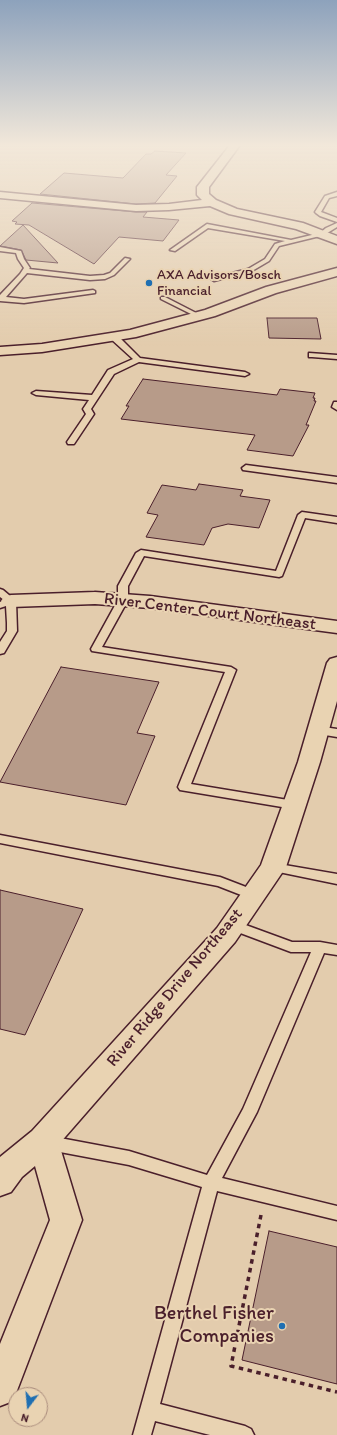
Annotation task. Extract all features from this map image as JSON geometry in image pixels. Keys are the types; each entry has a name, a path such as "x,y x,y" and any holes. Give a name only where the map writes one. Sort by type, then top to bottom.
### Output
{"street":[{"path":"232,212 299,226 337,240"},
{"path":"0,351 42,348 114,338 199,316 271,290 337,272"},
{"name":"River Center Court Northeast","path":"4,600 95,598 150,602 337,628"},
{"name":"River Ridge Drive Northeast","path":"4,1171 43,1141 226,935 273,868 309,762 327,731 337,663"},
{"path":"0,1388 66,1220 43,1141"}],"lane":[{"path":"318,212 322,215 337,220"},
{"path":"214,279 258,266 267,260 277,245 322,234 328,228 337,225"},
{"path":"173,250 207,226 294,241"},
{"path":"0,248 20,252 20,259 27,268 26,271"},
{"path":"26,271 90,278 105,277 112,274 127,259"},
{"path":"0,299 26,271"},
{"path":"0,299 24,301 93,292"},
{"path":"163,298 199,316"},
{"path":"114,338 138,360"},
{"path":"312,355 337,357"},
{"path":"71,442 90,414 87,409 112,372 138,360 245,374"},
{"path":"36,393 95,398"},
{"path":"337,404 337,408"},
{"path":"246,468 337,480"},
{"path":"294,805 184,787 231,670 96,649 123,600 123,586 141,553 279,574 302,515 337,520"},
{"path":"0,651 12,631 4,600"},
{"path":"0,839 220,882 254,895"},
{"path":"273,868 337,880"},
{"path":"232,925 291,947 320,947 337,950"},
{"path":"142,1435 210,1183 249,1112 320,947"},
{"path":"43,1141 129,1158 210,1183 337,1213"},
{"path":"149,1410 245,1435"}],"path":[{"path":"262,1209 231,1366 337,1392"}],"building":[{"path":"22,212 147,212 143,217 179,220 163,241 119,237 94,264 29,225 15,224 17,222 12,221"},
{"path":"23,225 58,263 26,260 21,250 0,246"},
{"path":"267,318 317,318 321,339 269,338"},
{"path":"143,379 277,395 280,389 315,393 313,398 315,398 314,401 316,401 306,425 309,425 293,456 247,450 255,435 121,419 129,406 126,406"},
{"path":"199,484 243,490 240,496 270,500 259,528 228,524 212,528 204,545 146,537 158,515 147,513 162,485 196,490"},
{"path":"61,667 159,682 137,733 155,736 126,805 0,782"},
{"path":"0,890 83,909 25,1035 0,1029"},
{"path":"269,1231 337,1247 337,1384 242,1360"}],"place":[{"name":"AXA Advisors/Bosch Financial","path":"149,283"},
{"name":"Berthel Fisher Companies","path":"282,1326"}]}
